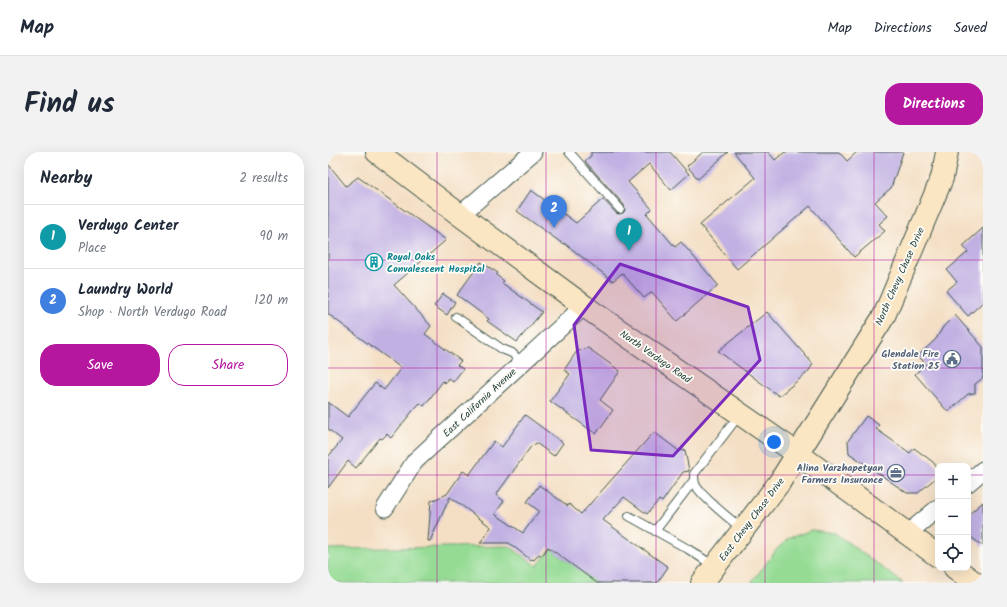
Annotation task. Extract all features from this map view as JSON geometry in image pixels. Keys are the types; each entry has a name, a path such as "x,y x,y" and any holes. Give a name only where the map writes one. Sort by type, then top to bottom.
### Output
{"main road":[{"name":"North Verdugo Road","path":"377,152 584,306 798,454 935,554"},
{"name":"North Chevy Chase Drive","path":"798,454 884,316 942,178 947,152"},
{"name":"East Chevy Chase Drive","path":"708,575 780,483 798,454"},
{"path":"958,571 975,583"}],"street":[{"path":"460,215 533,152"},
{"name":"East California Avenue","path":"385,508 415,461 584,306"},
{"path":"971,480 983,470"},
{"path":"907,534 935,511"}],"lane":[{"path":"569,152 620,209"},
{"path":"456,317 502,349 512,353 522,362"},
{"path":"740,414 694,474 694,480 696,485 719,510 743,530"},
{"path":"655,530 694,480"},
{"path":"629,516 688,549 708,575"}],"highlighted area":[{"path":"620,264 748,307 760,360 673,456 591,450 574,325"}],"green space":[{"path":"812,530 835,533 903,583 751,583 777,549 789,538"},
{"path":"509,546 537,566 551,549 597,583 328,583 328,549"}],"building":[{"path":"591,152 670,152 689,174 671,190 649,164 628,182 652,209 647,214 675,247 681,242 718,285 677,321 652,292 644,298 622,273 613,281 564,243 563,244 517,211 531,190 576,223 603,199 616,213 623,213 625,210 624,205 585,161 591,156"},
{"path":"703,152 728,152 698,179 687,166"},
{"path":"734,152 768,152 775,160 785,152 839,152 847,161 857,152 903,152 891,188 875,202 888,216 879,224 885,231 854,257 810,206 737,269 700,225 755,178"},
{"path":"328,164 346,186 358,177 446,240 394,285 431,326 425,334 461,361 457,365 463,369 453,382 448,378 445,383 443,381 424,406 420,403 391,438 387,434 382,439 380,438 356,468 348,461 328,488 328,457 342,440 328,429 328,402 348,417 375,383 384,390 401,368 328,314"},
{"path":"983,228 983,302 968,316 946,291 957,282 947,270 968,252 963,246"},
{"path":"481,262 498,273 496,275 504,281 502,283 542,312 517,342 487,321 489,319 457,295"},
{"path":"443,294 455,302 447,315 434,306"},
{"path":"767,312 813,364 808,372 779,396 718,351"},
{"name":"Glendale Fire Station 25","path":"955,315 983,347 983,378 975,384 975,393 968,394 948,412 915,374 926,364 918,356 936,339 943,327"},
{"path":"588,348 620,371 600,400 613,410 596,434 550,401 570,374 564,370 577,351"},
{"path":"525,415 563,443 554,456 536,443 533,446 532,445 496,495 504,501 495,514 523,533 539,511 527,502 539,485 568,506 569,504 581,514 654,432 679,451 685,450 689,471 683,472 662,502 659,500 647,514 624,497 603,520 668,567 657,583 597,583 548,547 542,556 539,554 534,560 531,560 509,543 480,543 491,527 450,497 430,541 428,541 431,501 447,494 463,471 469,475 494,441 502,447"},
{"path":"866,416 879,425 876,429 910,453 914,448 933,462 935,465 935,479 918,493 907,493 849,453 848,441"},
{"path":"983,502 983,546 971,537 971,512"}],"place":[{"name":"Laundry World","path":"554,228"},
{"name":"Verdugo Center","path":"629,251"},
{"name":"Royal Oaks Convalescent Hospital","path":"374,262"},
{"name":"Glendale Fire Station 25","path":"952,359"},
{"name":"Alina Varzhapetyan Farmers Insurance","path":"896,473"}]}
